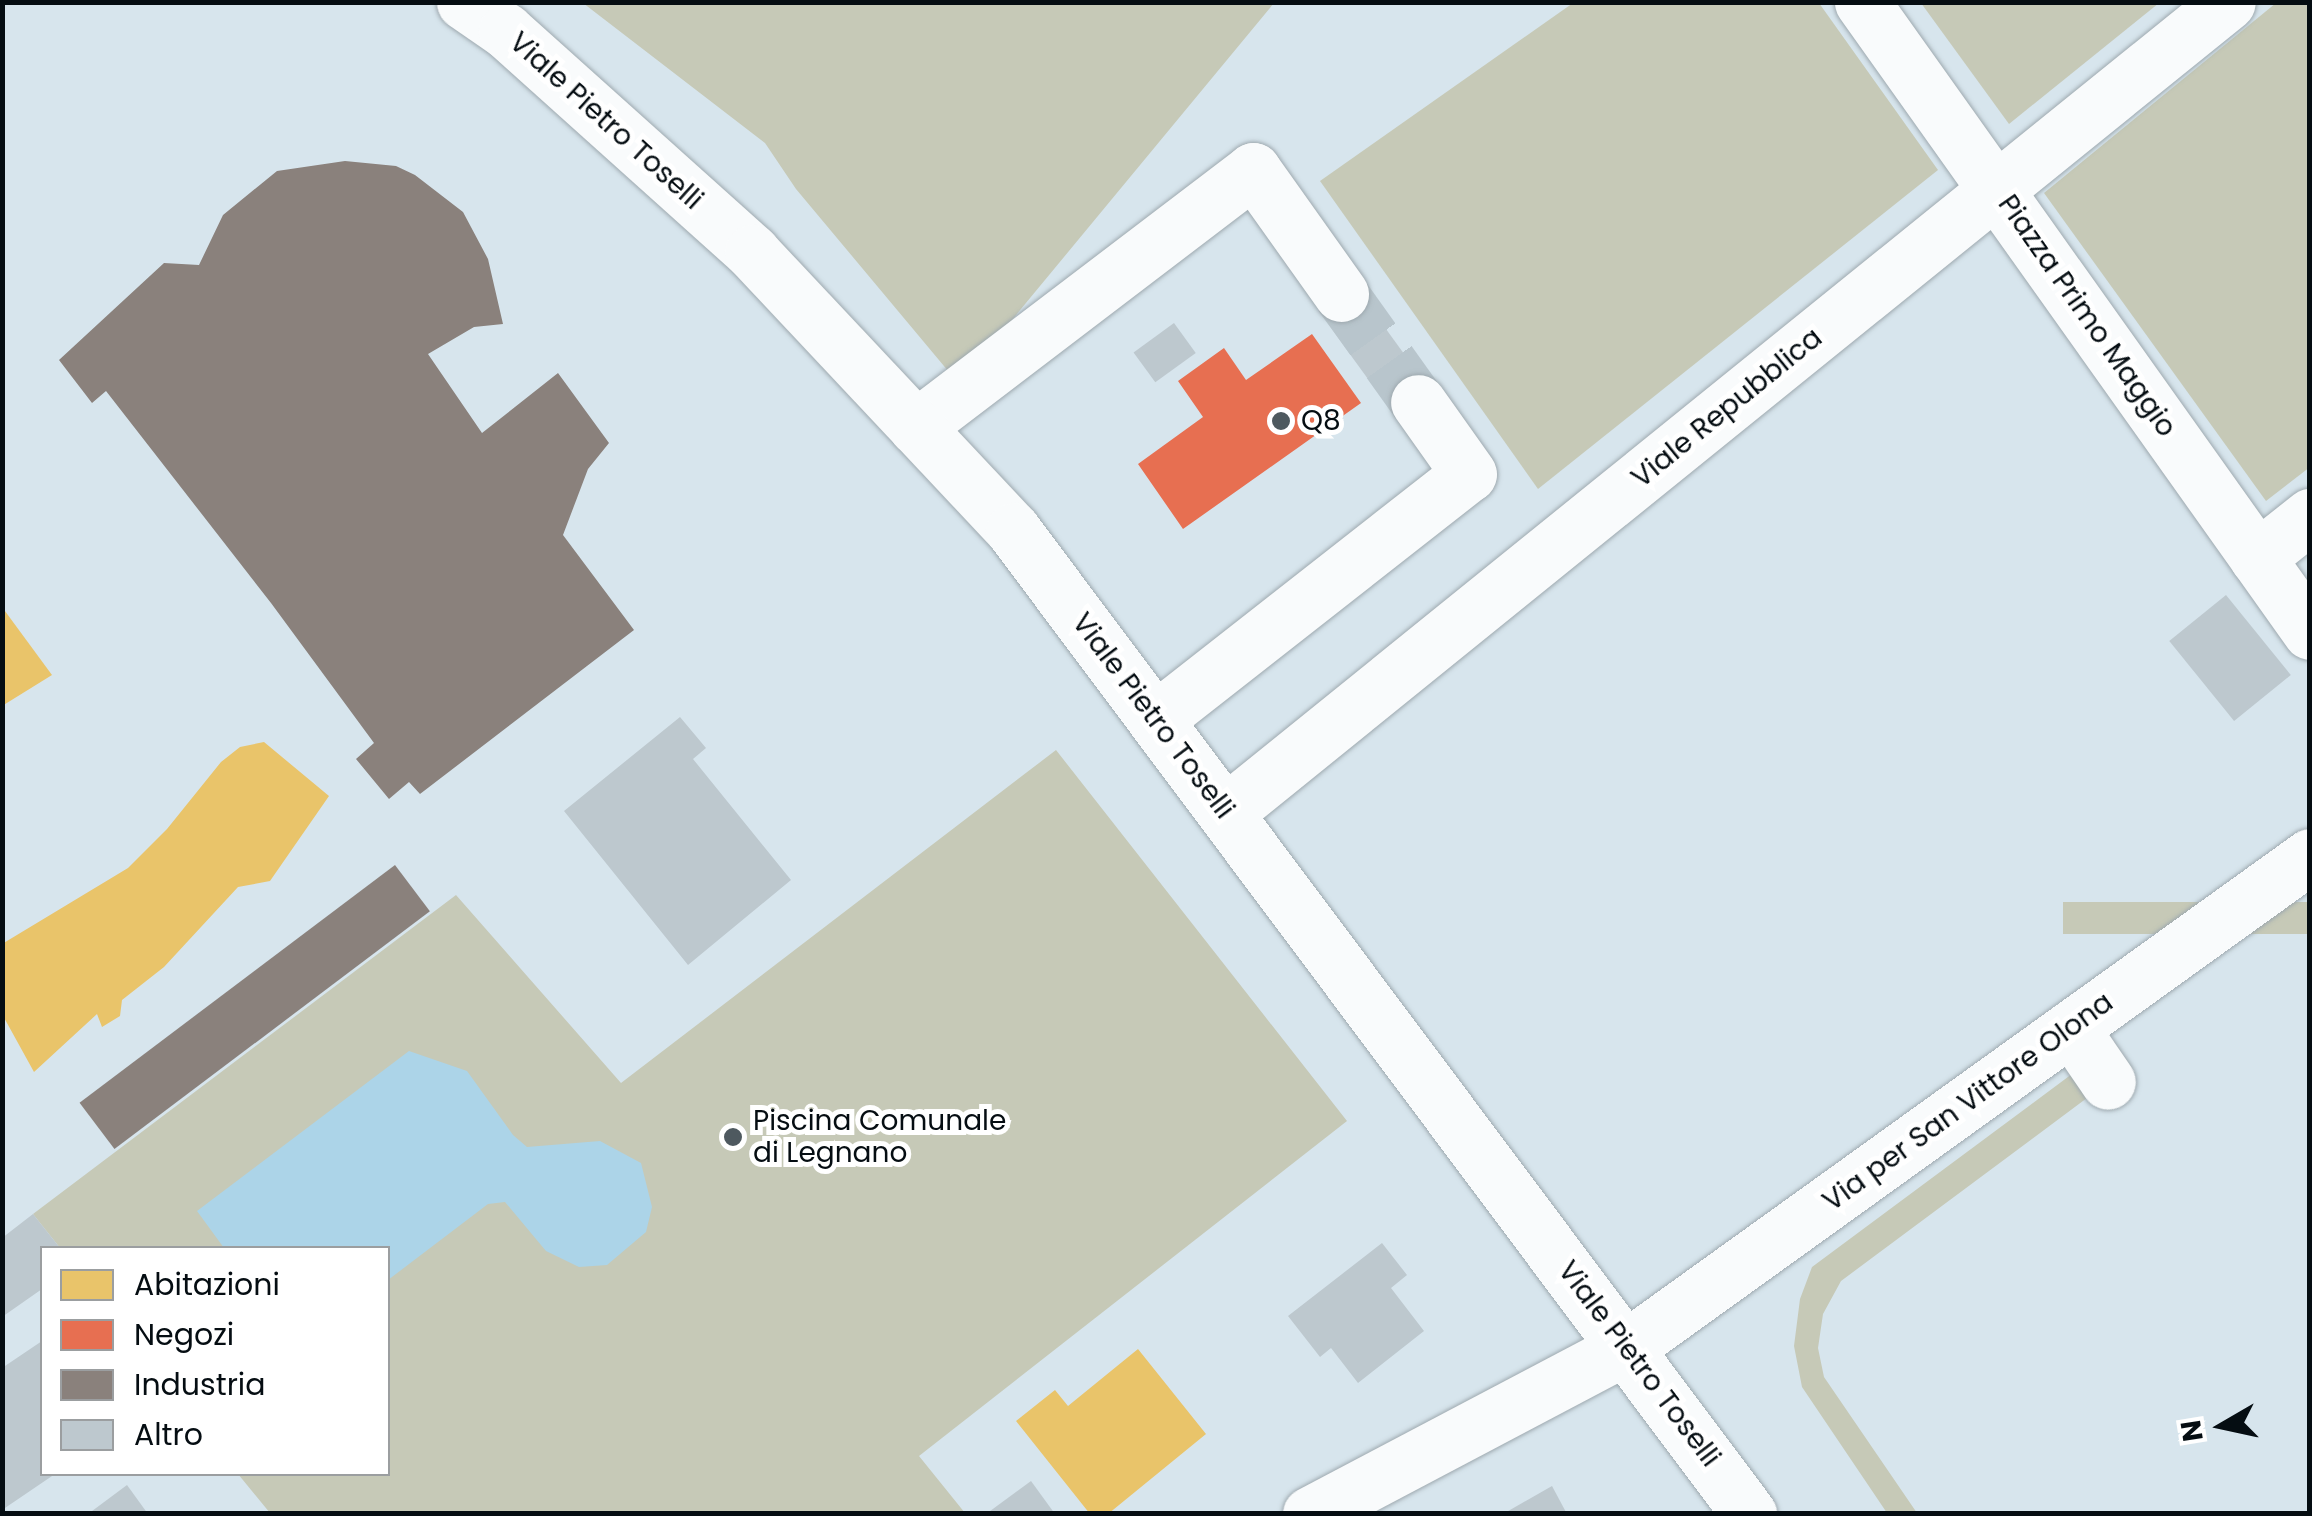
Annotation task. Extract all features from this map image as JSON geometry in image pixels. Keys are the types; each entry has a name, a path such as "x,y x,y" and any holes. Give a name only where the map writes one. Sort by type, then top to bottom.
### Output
{"main road":[{"name":"Viale Pietro Toselli","path":"464,2 506,31 752,252 1012,530 1749,1514"},
{"name":"Piazza Primo Maggio","path":"1862,2 2310,632"},
{"name":"Viale Repubblica","path":"1226,812 2228,2"},
{"path":"916,427 1253,170 1341,294"},
{"path":"1156,719 1469,474 1418,402"},
{"path":"2257,558 2310,516"},
{"name":"Via per San Vittore Olona","path":"1310,1514 1626,1347 2310,856"},
{"path":"2072,1028 2108,1082"}],"green space":[{"path":"583,3 1274,3 959,384 796,189 765,143"},
{"path":"1573,3 1819,3 1938,170 1538,489 1320,181"},
{"path":"1921,3 2159,3 2009,124"},
{"path":"2276,3 2309,3 2310,467 2266,501 2044,193"},
{"name":"Piscina Comunale di Legnano","path":"1056,750 1347,1121 919,1456 965,1513 270,1513 240,1476 390,1476 390,1246 58,1246 33,1214 456,895 621,1083"},
{"path":"2063,902 2309,902 2309,934 2063,934"},
{"path":"2080,1068 2095,1092 1841,1281 1823,1314 1818,1348 1824,1377 1917,1513 1887,1513 1802,1387 1794,1346 1800,1299 1812,1267"}],"water":[{"path":"409,1051 467,1071 513,1135 527,1147 600,1141 641,1163 652,1207 646,1232 607,1265 579,1267 546,1251 505,1202 488,1204 390,1278 390,1246 223,1246 197,1211"}],"building: Abitazioni":[{"path":"2,607 52,675 2,706"},
{"path":"264,742 329,796 270,881 238,887 164,967 122,1000 120,1016 102,1027 97,1014 34,1072 2,1014 2,944 128,868 167,829 221,762 240,747"},
{"path":"1138,1349 1206,1434 1108,1514 1090,1514 1016,1421 1055,1390 1068,1406"}],"building: Negozi":[{"path":"1312,334 1361,403 1183,529 1138,464 1203,417 1178,381 1224,348 1246,380"}],"building: Industria":[{"path":"345,161 396,166 415,175 463,212 488,259 503,324 474,327 428,354 482,433 558,373 609,443 588,469 563,535 634,630 420,794 409,782 389,799 356,759 374,743 271,603 106,391 92,403 59,360 164,263 199,265 223,215 277,171"},
{"path":"395,865 430,911 114,1149 80,1103"}],"building: Altro":[{"path":"1354,285 1431,391 1395,417 1318,311"},
{"path":"1174,323 1196,353 1155,382 1134,352"},
{"path":"2226,595 2291,675 2234,721 2169,641"},
{"path":"680,717 706,748 693,759 791,880 688,965 564,811"},
{"path":"33,1214 58,1246 40,1246 40,1290 2,1317 2,1238"},
{"path":"1382,1243 1407,1275 1391,1288 1424,1331 1358,1383 1331,1348 1320,1357 1288,1316"},
{"path":"40,1342 40,1476 52,1476 2,1510 2,1368"},
{"path":"1031,1481 1055,1514 986,1514"},
{"path":"127,1485 148,1514 88,1514"},
{"path":"1552,1486 1567,1514 1503,1514"}],"tunnel":[{"path":"1341,294 1418,402"}],"place":[{"name":"Q8","path":"1281,421"},
{"name":"Piscina Comunale di Legnano","path":"733,1137"}]}
